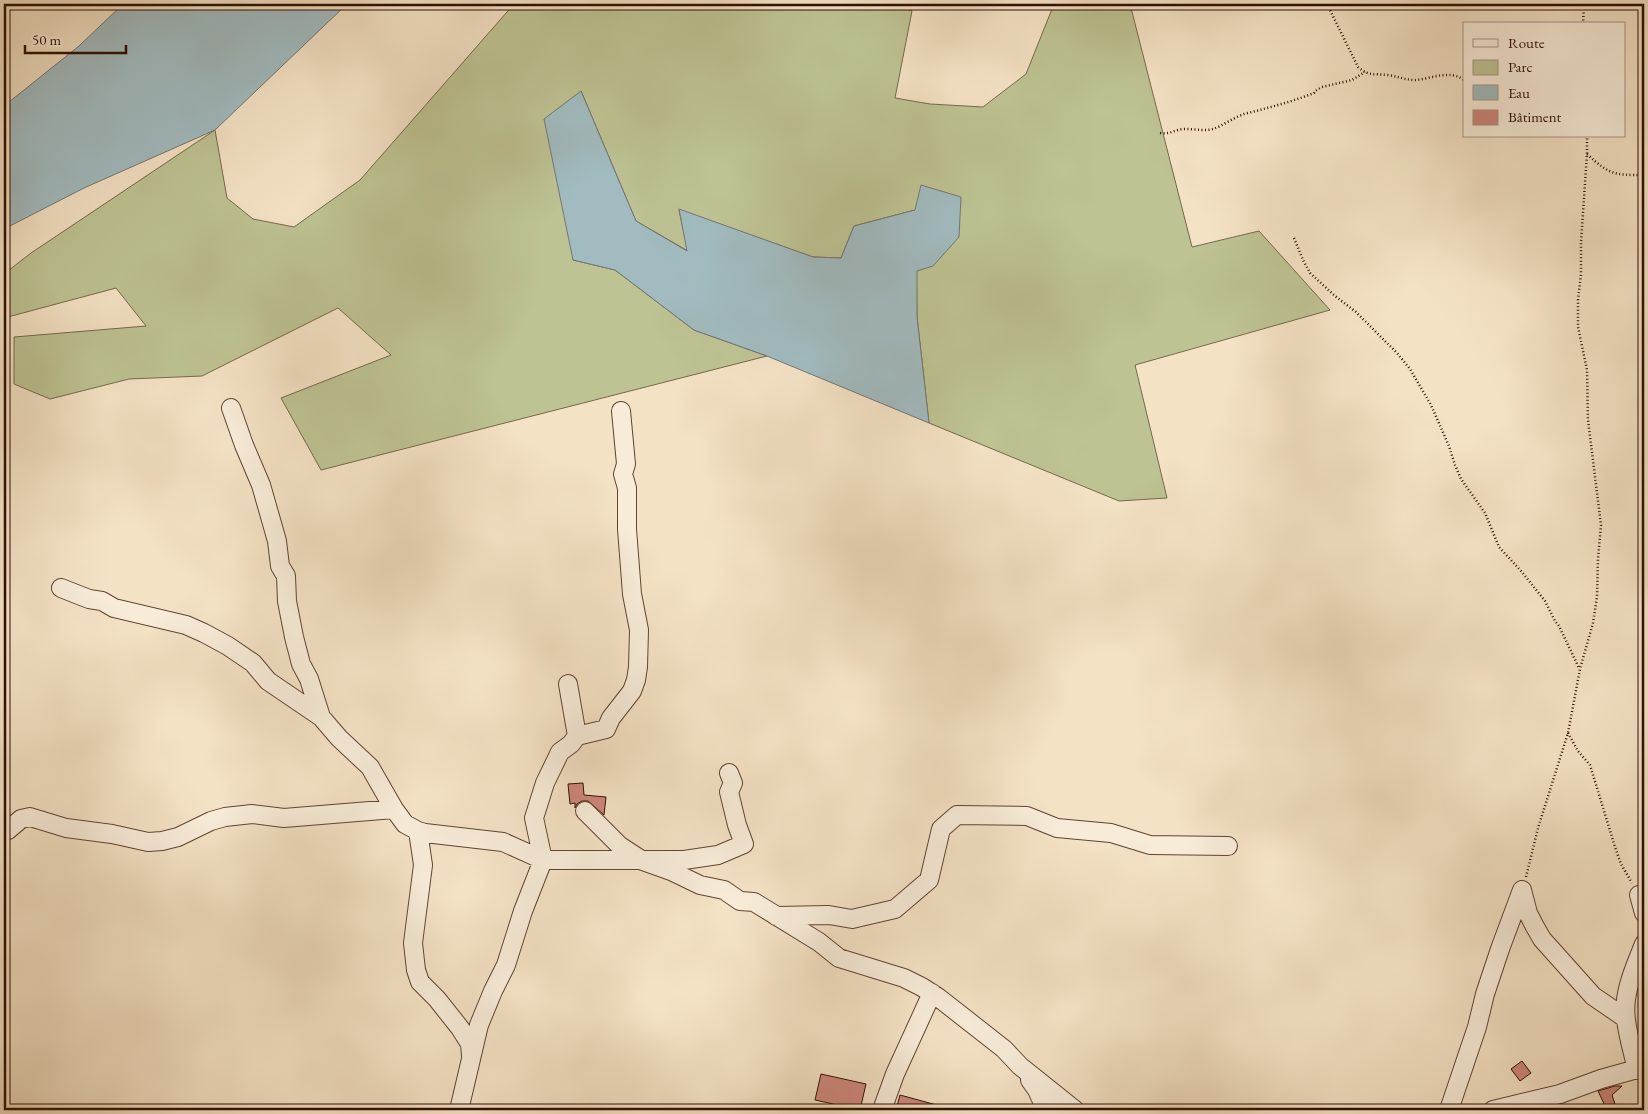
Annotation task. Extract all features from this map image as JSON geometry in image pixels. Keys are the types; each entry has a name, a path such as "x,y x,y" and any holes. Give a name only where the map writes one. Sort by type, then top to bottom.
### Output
{"street":[{"path":"231,408 261,485 277,540 280,566 286,576 287,601 294,638 301,664 309,679 321,717"},
{"path":"459,1110 479,1025 506,965 543,860 534,818 545,784 560,752 571,744 577,736 606,729 611,718 632,691 636,680 639,630 632,594 627,530 627,488 623,474 626,464 621,411"},
{"path":"61,588 89,599 102,601 114,608 186,625 228,646 253,663 268,681 321,717 339,738 370,767 394,809 405,824 418,831 503,842 543,860 643,861 684,860 710,856 744,844 729,792 733,783 729,773"},
{"path":"568,684 577,736"},
{"path":"4,831 21,819 30,817 66,828 112,834 148,842 178,837 211,821 225,817 252,814 284,818 394,809"},
{"path":"585,811 620,846 643,861 671,871 700,885 724,890 740,901 754,902 819,942 839,958 904,978 932,993 1004,1048 1037,1090 1046,1110"},
{"path":"776,916 829,915 852,919 895,909 928,880 941,829 957,815 1027,816 1057,828 1111,833 1150,845 1228,846"},
{"path":"418,831 423,865 413,943 416,970 420,982 437,999 470,1044 471,1061"},
{"path":"1522,890 1531,919 1542,939 1593,996 1625,1018"},
{"path":"1448,1110 1477,1027 1485,994 1500,949 1522,890"},
{"path":"1639,895 1644,913"},
{"path":"1493,1110 1560,1094 1601,1079 1641,1068 1625,1018 1626,997 1633,971 1644,944"},
{"path":"882,1110 895,1074 932,993"},
{"path":"1020,1066 1075,1110"}],"path":[{"path":"1327,4 1358,67 1365,72 1375,76 1389,75 1413,80 1436,75 1460,77 1463,79"},
{"path":"1583,22 1584,4"},
{"path":"1160,133 1167,134 1177,130 1214,128 1239,116 1300,99 1322,87 1352,80 1365,72"},
{"path":"1522,890 1538,828 1568,733 1580,669 1598,597 1598,560 1601,524 1588,420 1587,370 1578,327 1587,138"},
{"path":"1587,154 1605,170 1619,174 1644,176"},
{"path":"1294,238 1310,274 1356,312 1397,353 1410,369 1431,405 1461,479 1485,514 1499,547 1546,601 1580,669"},
{"path":"1568,733 1578,751 1590,765 1621,864 1639,895"}],"green space":[{"path":"514,4 897,4 912,11 895,98 930,104 983,107 1026,74 1054,4 1130,4 1192,247 1259,231 1330,310 1135,365 1167,498 1119,501 929,423 917,317 915,210 854,226 841,258 813,257 679,210 688,251 636,221 581,91 573,260 615,270 694,330 767,356 321,470 281,398 391,355 338,308 202,376 129,379 50,399 14,384 14,337 146,326 116,288 4,318 4,274 31,253 215,130 227,198 253,219 294,227 360,180"}],"water":[{"path":"123,4 347,4 215,130 84,188 4,229 4,106 79,46"},
{"path":"581,91 636,221 687,251 679,209 813,257 841,258 854,226 915,210 921,185 961,197 959,237 933,266 917,271 917,317 929,423 767,356 694,330 615,270 573,260 544,119"}],"building":[{"path":"583,783 584,795 606,797 604,815 588,801 582,801 575,808 575,803 570,804 568,784"},
{"path":"1522,1061 1531,1073 1520,1081 1511,1069"},
{"path":"821,1074 866,1084 860,1110 815,1100"},
{"path":"1622,1086 1612,1095 1617,1110 1607,1110 1598,1091"},
{"path":"900,1095 944,1107 944,1110 896,1110"}]}
